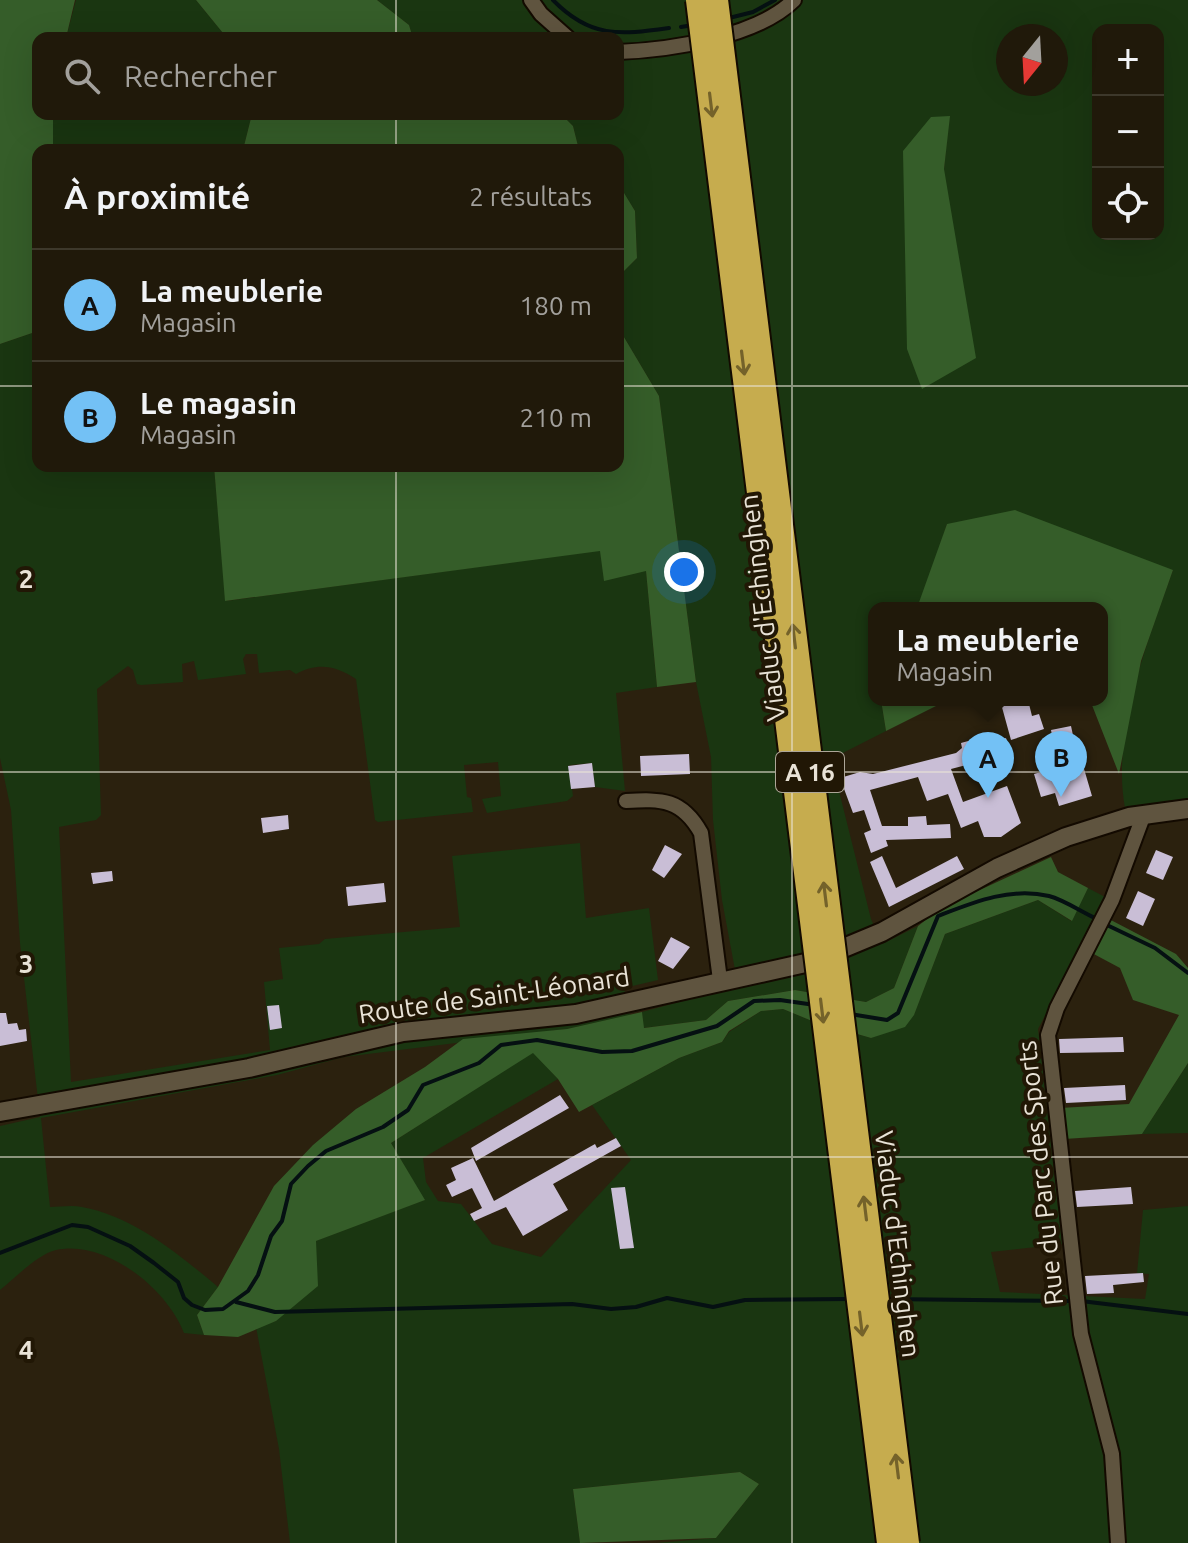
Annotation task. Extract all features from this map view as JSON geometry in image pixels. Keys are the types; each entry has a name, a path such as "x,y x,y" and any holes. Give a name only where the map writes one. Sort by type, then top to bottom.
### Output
{"highway":[{"name":"Viaduc d'Echinghen","path":"698,0 889,1543"},
{"name":"Viaduc d'Echinghen","path":"716,0 907,1543"}],"street":[{"path":"531,0 561,32"},
{"path":"624,51 729,34 777,16 794,0"},
{"path":"626,801 651,800 680,807 691,815 701,833 720,980"},
{"name":"Route de Saint-Léonard","path":"0,1112 249,1068 388,1035 576,1014 830,955 882,932 1026,854 1111,822 1188,809"},
{"name":"Rue du Parc des Sports","path":"1118,1543 1112,1454 1088,1369 1078,1312 1048,1035 1057,1008 1112,900 1144,814"}],"green space":[{"path":"0,0 75,0 67,32 32,32 32,120 53,120 53,144 32,144 32,333 0,344"},
{"path":"76,0 196,0 222,32 68,32"},
{"path":"196,0 377,0 409,25 411,32 222,32"},
{"path":"377,0 1188,0 1188,800 1125,808 1122,779 1127,718 1134,687 1173,570 947,524 922,602 868,602 868,706 882,706 886,731 831,759 871,919 882,944 918,926 894,988 866,1002 795,990 728,1001 706,1020 643,1028 642,1012 738,986 722,900 713,820 711,757 696,682 659,396 624,337 624,271 637,258 635,211 624,193 624,144 578,144 573,126 567,120 624,120 624,32 411,32 409,25","holes":["932,117 949,117 944,169"]},
{"path":"950,116 944,169 976,358 922,389 907,349 903,151 931,117"},
{"path":"53,120 250,120 244,144 53,144"},
{"path":"250,120 567,120 573,126 578,144 244,144"},
{"path":"624,193 635,211 637,258 624,271"},
{"path":"32,333 32,472 215,472 226,601 601,550 646,571 657,687 616,693 625,791 595,787 592,763 569,765 573,796 567,801 487,813 482,799 501,796 498,762 464,765 467,797 471,798 473,812 378,822 375,820 356,679 341,671 319,667 296,674 290,670 259,673 257,654 246,654 243,659 246,674 198,680 194,661 182,664 183,682 141,685 137,684 133,670 128,666 97,689 101,815 96,820 59,827 71,1082 270,1050 264,982 283,979 279,948 319,944 325,939 460,927 452,856 580,843 586,918 649,908 658,980 624,988 630,1015 567,1029 344,1057 277,1075 41,1118 50,1207 82,1207 119,1219 155,1238 218,1287 197,1315 204,1335 184,1333 176,1316 149,1285 114,1260 95,1252 75,1249 49,1252 0,1290 0,1126 40,1117 20,943 11,810 0,758 0,344"},
{"path":"624,337 659,396 696,682 657,687 646,571 604,581 600,551 225,601 214,472 624,472"},
{"path":"1015,510 1173,570 1141,661 1119,774 1092,706 1108,706 1108,602 919,602 947,524"},
{"path":"882,706 936,706 886,731"},
{"path":"1051,857 1058,872 1088,888 1072,921 1038,900 945,934 914,1015 905,1027 871,1038 783,1009 761,1011 729,1031 722,1042 679,1058 579,1112 558,1079 533,1053 391,1143 425,1200 316,1241 318,1286 276,1321 238,1337 204,1335 197,1315 218,1287 274,1186 313,1145 356,1109 425,1067 463,1039 567,1029 642,1012 644,1028 706,1020 728,1001 795,990 866,1002 894,988 918,926 941,908"},
{"path":"1088,888 1107,898 1038,1029 1062,1244 991,1252 1000,1292 1145,1299 1149,1274 1137,1273 1143,1210 1188,1206 1188,1543 656,1543 716,1538 759,1484 740,1472 573,1489 580,1543 290,1543 279,1449 256,1327 276,1321 315,1241 424,1200 391,1143 533,1052 558,1079 423,1158 426,1182 438,1201 461,1204 492,1244 541,1257 631,1160 592,1105 679,1058 722,1042 729,1032 761,1011 783,1009 871,1038 914,1014 945,934 1038,900 1071,921"},
{"path":"1107,918 1176,954 1188,968 1188,1063 1142,1134 1064,1139 1060,1108 1129,1104 1179,1015 1133,1000 1120,968 1090,952"},
{"path":"1188,1063 1188,1133 1142,1134"},
{"path":"740,1472 759,1484 716,1538 580,1543 573,1489"}],"building":[{"path":"1002,706 1030,706 1032,716 1039,714 1044,729 1011,740"},
{"path":"1071,726 1079,763 1082,762 1092,796 1059,806 1055,793 1041,797 1034,774 1058,767 1051,730"},
{"path":"979,738 981,744 1006,738 1012,760 998,763 997,757 951,769 963,802 1007,786 1021,823 1001,837 984,837 978,821 961,828 948,794 927,801 918,777 870,790 882,826 908,826 908,817 926,816 927,825 950,824 951,838 886,840 888,846 871,853 864,833 871,830 864,810 853,813 840,778 860,772 873,774 956,753 962,748 961,743"},
{"path":"689,754 690,774 641,776 640,756"},
{"path":"592,763 595,787 571,789 568,766"},
{"path":"288,815 289,829 263,833 261,818"},
{"path":"665,845 682,854 664,878 652,870"},
{"path":"1156,850 1173,857 1163,880 1146,873"},
{"path":"882,856 896,888 957,856 964,869 889,907 870,862"},
{"path":"112,871 113,881 93,884 91,873"},
{"path":"384,883 386,902 348,906 346,887"},
{"path":"1138,891 1155,899 1143,926 1126,918"},
{"path":"671,937 690,947 673,969 658,961"},
{"path":"279,1005 282,1028 270,1030 267,1006"},
{"path":"0,1013 6,1013 8,1024 17,1023 19,1030 26,1029 27,1041 0,1046"},
{"path":"1123,1037 1124,1052 1060,1053 1059,1039"},
{"path":"1125,1085 1126,1100 1066,1103 1064,1088"},
{"path":"560,1095 569,1108 476,1161 471,1148"},
{"path":"616,1138 621,1146 553,1184 568,1210 523,1236 506,1207 474,1221 470,1214 482,1208 472,1188 452,1197 446,1185 456,1180 451,1168 473,1158 494,1201 595,1144 597,1148"},
{"path":"625,1187 634,1248 620,1249 611,1188"},
{"path":"1131,1187 1133,1204 1077,1207 1075,1191"},
{"path":"1143,1273 1144,1282 1113,1285 1114,1293 1087,1294 1085,1276"}],"waterway":[{"path":"553,0 580,21 606,31 669,28"},
{"path":"725,19 753,12 775,0"},
{"path":"681,27 693,25"},
{"path":"850,1014 887,1020 898,1013 938,916 979,901 1020,893 1049,896 1095,918"},
{"path":"1109,926 1155,948 1188,973"},
{"path":"0,1253 72,1225 88,1227 130,1246 154,1263 178,1282 184,1298 192,1305 205,1310 223,1309 248,1291 258,1275 271,1236 282,1221 291,1184 326,1151 383,1127 408,1110 423,1085 479,1063 501,1045 537,1040 602,1052 632,1051 717,1026 754,1001 780,1000 815,1005"},
{"path":"236,1302 275,1312 572,1304 611,1309 636,1307 667,1298 713,1307 745,1300 848,1299"},
{"path":"885,1299 1072,1301"},
{"path":"1081,1301 1188,1314"}],"place":[{"name":"Le magasin","path":"1061,797"},
{"name":"La meublerie","path":"988,798"}]}
